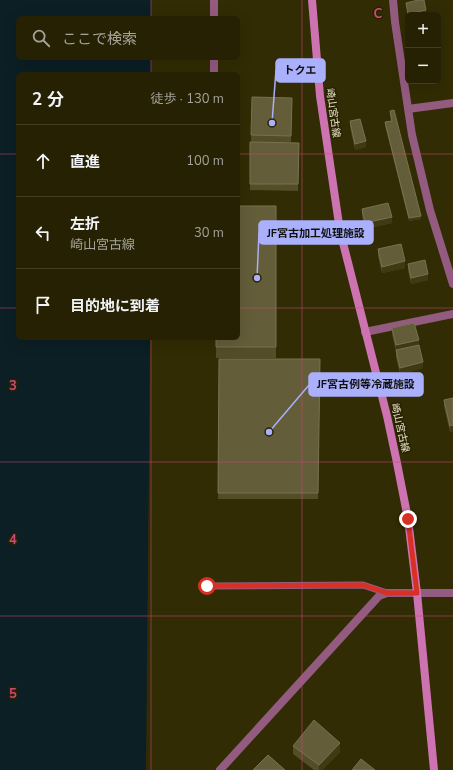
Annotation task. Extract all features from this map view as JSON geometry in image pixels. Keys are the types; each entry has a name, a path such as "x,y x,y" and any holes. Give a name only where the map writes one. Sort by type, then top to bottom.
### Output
{"main road":[{"name":"崎山宮古線","path":"312,0 320,96 340,231 387,416 408,519 417,593 434,770"}],"street":[{"path":"214,0 214,16"},
{"path":"393,0 412,135 430,210 453,284"},
{"path":"214,60 214,72"},
{"path":"408,109 453,103"},
{"path":"365,332 453,314"},
{"path":"220,770 379,596 387,593 453,593"}],"lane":[{"path":"207,586 363,585 387,593"}],"water":[{"path":"0,0 151,0 151,16 16,16 16,60 151,60 151,72 16,72 16,340 150,340 146,770 0,770"}],"building":[{"path":"424,0 426,10 408,12 406,3"},
{"path":"252,97 292,98 291,136 251,135"},
{"path":"394,110 421,216 409,218 385,122 392,121 390,111"},
{"path":"360,119 366,141 355,144 350,121"},
{"path":"250,142 299,143 298,184 250,184"},
{"path":"388,203 392,217 365,223 362,209"},
{"path":"240,206 276,206 276,347 216,347 216,340 240,340"},
{"path":"401,244 405,261 382,267 378,249"},
{"path":"425,260 428,274 411,278 408,264"},
{"path":"414,323 419,340 396,345 392,328"},
{"path":"419,345 423,362 400,368 396,350"},
{"path":"219,359 320,359 318,493 218,493"},
{"path":"453,398 453,425 450,426 444,400"},
{"path":"314,720 340,743 319,765 293,746"},
{"path":"268,755 285,770 253,770"},
{"path":"361,759 375,770 352,770"}],"place":[{"name":"トクエ","path":"272,123"},
{"name":"JF宮古加工処理施設","path":"257,278"},
{"name":"JF宮古例等冷蔵施設","path":"269,432"}],"route":[{"path":"207,586 363,585 387,593 417,593 408,519"}]}
